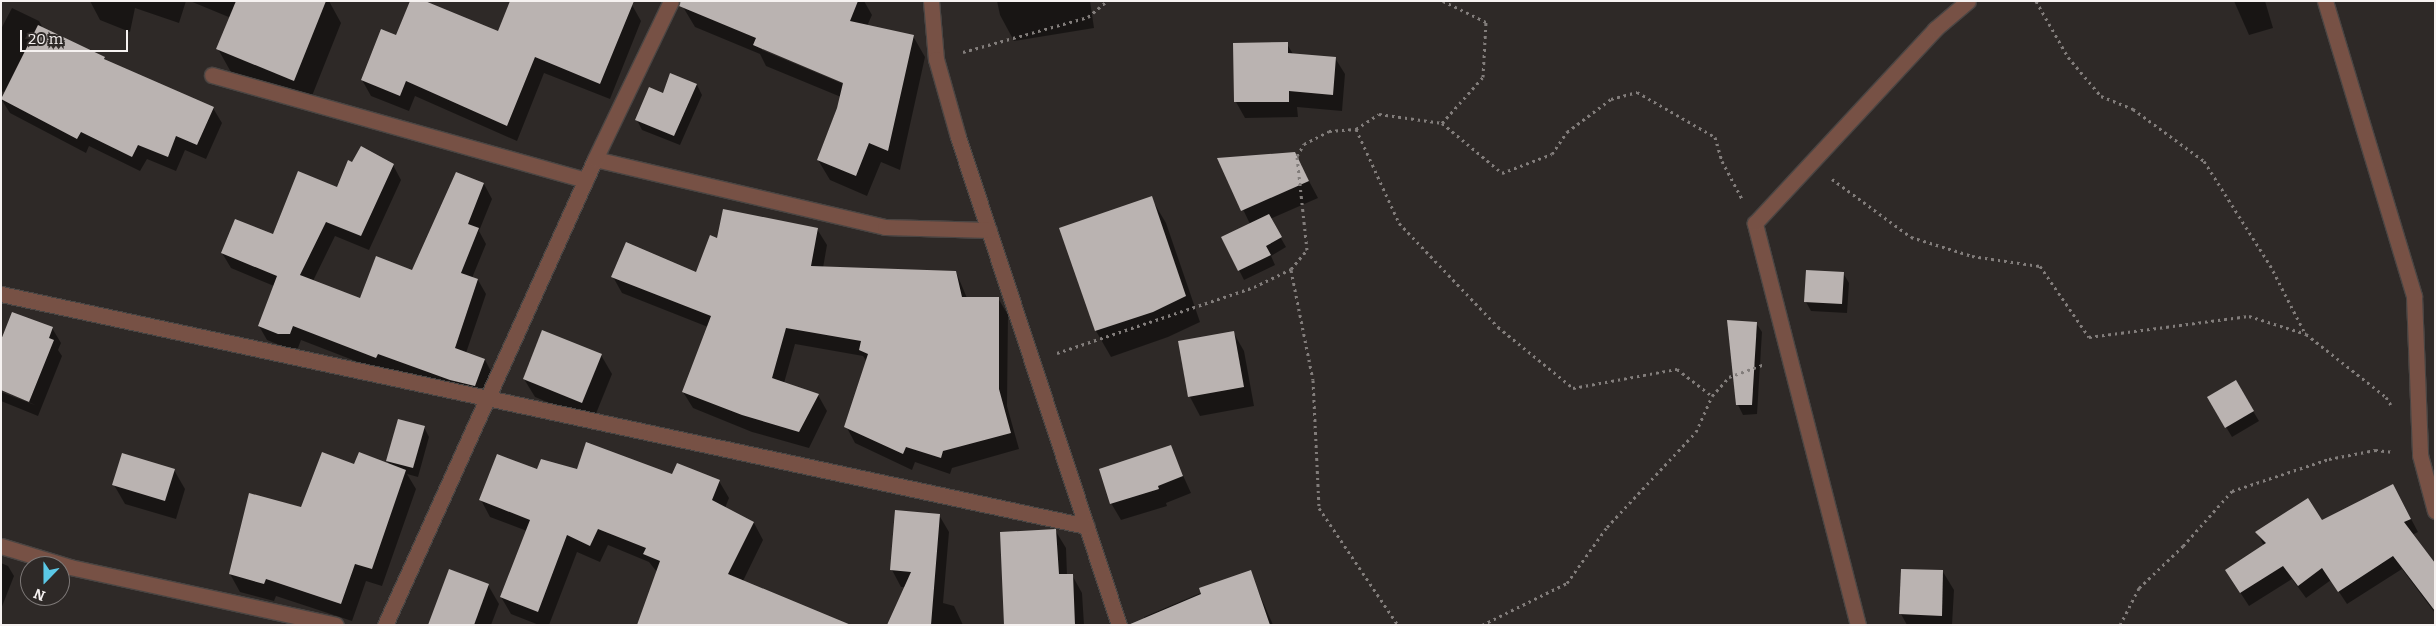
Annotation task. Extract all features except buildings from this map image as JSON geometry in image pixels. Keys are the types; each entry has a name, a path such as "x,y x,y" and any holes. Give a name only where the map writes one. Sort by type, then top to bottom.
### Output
{"street":[{"path":"385,625 489,397 594,159 671,1"},
{"path":"931,1 936,59 989,230 1119,625"},
{"path":"1858,625 1755,224 1935,28 1968,1"},
{"path":"2324,1 2414,296 2420,455 2435,511"},
{"path":"212,75 586,180"},
{"path":"594,159 885,227 989,230"},
{"path":"1,294 1086,526"},
{"path":"1,546 70,567 336,625"}],"path":[{"path":"936,59 1088,17 1107,1"},
{"path":"1442,123 1483,78 1486,22 1443,1"},
{"path":"2036,1 2068,57 2101,96 2133,109 2204,161 2270,265 2306,334"},
{"path":"1032,362 1254,287 1291,269 1307,250 1297,156 1304,144 1329,130 1356,129 1379,114 1442,123 1502,173 1552,154 1567,132 1611,99 1637,92 1715,137 1722,161 1755,224"},
{"path":"1356,129 1399,223 1498,327 1573,388 1677,369 1712,396"},
{"path":"1811,163 1911,237 1972,256 2040,266 2089,337 2249,316 2306,334 2386,397 2396,414"},
{"path":"1291,269 1313,380 1319,508 1398,625"},
{"path":"1482,625 1567,582 1607,527 1696,432 1712,396 1730,377 1790,357"},
{"path":"2120,625 2139,588 2183,546 2232,491 2329,459 2366,452 2420,455"}]}
